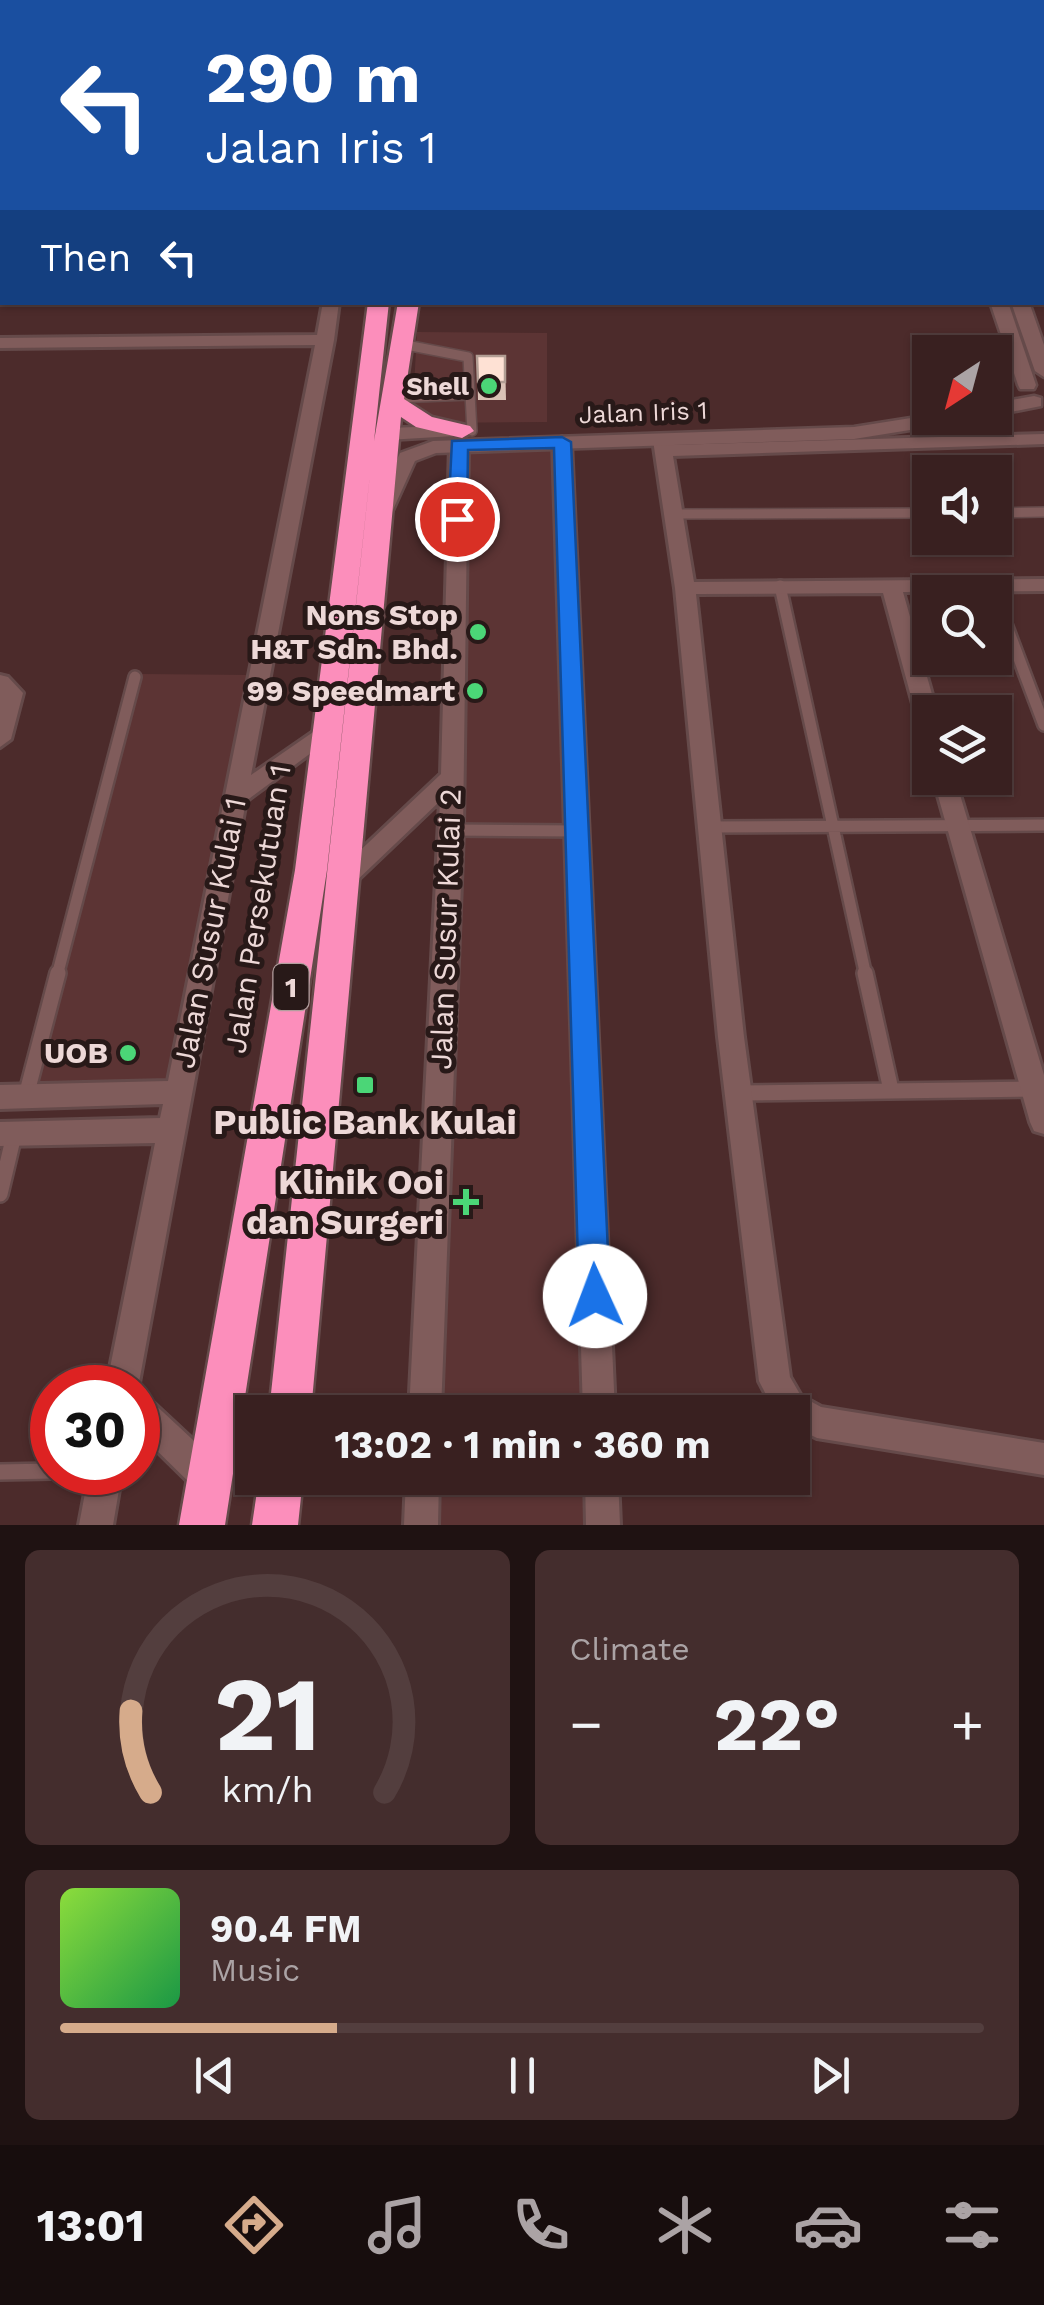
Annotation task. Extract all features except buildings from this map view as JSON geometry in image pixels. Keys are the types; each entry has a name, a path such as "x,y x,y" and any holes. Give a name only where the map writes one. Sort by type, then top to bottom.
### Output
{"highway":[{"name":"Jalan Persekutuan 1","path":"202,1525 310,870 327,733 374,440 379,305"},
{"name":"Jalan Persekutuan 1","path":"292,1395 381,517 374,440 394,400 408,305"},
{"path":"394,400 424,422 464,436"},
{"path":"275,1525 279,1495"}],"main road":[{"path":"1000,305 1034,394"},
{"path":"1021,305 1044,371"},
{"name":"Jalan Iris 1","path":"374,440 840,422 912,411"},
{"name":"Jalan Iris 1","path":"381,517 407,457 464,436 663,446 854,433 912,424"}],"street":[{"name":"Jalan Susur Kulai 1","path":"126,1365 331,305"},
{"path":"0,343 326,340"},
{"name":"Jalan Susur Kulai 2","path":"427,1395 464,436"},
{"path":"1044,439 663,446 684,588 731,1036 775,1382 790,1408 817,1422 1044,1460"},
{"path":"562,442 598,1395"},
{"path":"891,584 921,695"},
{"path":"684,588 912,585"},
{"path":"1012,589 1044,585"},
{"path":"0,682 12,694 0,739"},
{"path":"236,797 327,733"},
{"path":"344,878 452,777"},
{"path":"949,795 1039,1090 1044,1122"},
{"path":"13,1096 179,1092"},
{"path":"7,1134 171,1130"},
{"path":"160,1431 209,1478"},
{"path":"96,1525 102,1495"},
{"path":"420,1525 422,1495"},
{"path":"603,1495 604,1525"}],"lane":[{"path":"401,344 468,357 470,396 464,436"},
{"path":"394,400 470,396"},
{"path":"1012,512 1044,512"},
{"path":"674,514 912,513"},
{"path":"780,586 891,1090"},
{"path":"1012,641 1044,726"},
{"path":"13,1096 135,677"},
{"path":"708,826 1044,825"},
{"path":"451,830 578,831"},
{"path":"741,1093 1039,1090"},
{"path":"0,1194 7,1134"},
{"path":"0,1472 30,1472"}],"shaded area":[{"path":"417,332 547,333 547,422 435,423 418,415 413,404"},
{"path":"555,449 585,1395 441,1395 461,821 466,453"},
{"path":"142,674 250,675 168,1082 35,1086"},
{"path":"438,1495 588,1495 589,1525 437,1525"}],"place":[{"name":"Shell","path":"489,386"},
{"name":"Nons Stop H&T Sdn. Bhd.","path":"478,632"},
{"name":"99 Speedmart","path":"475,691"},
{"name":"UOB","path":"128,1053"},
{"name":"Public Bank Kulai","path":"365,1085"},
{"name":"Klinik Ooi dan Surgeri","path":"466,1202"}],"route":[{"path":"457,519 459,445 562,442 595,1296"}]}
